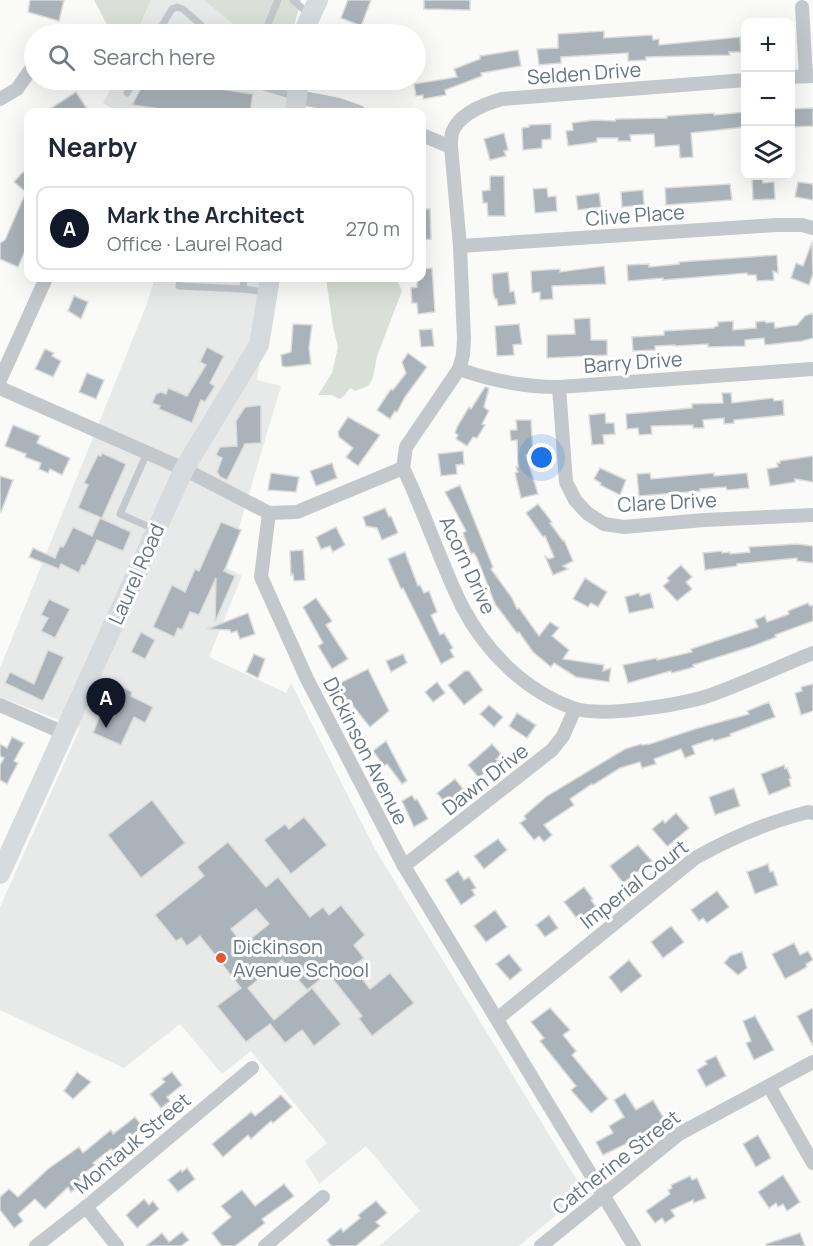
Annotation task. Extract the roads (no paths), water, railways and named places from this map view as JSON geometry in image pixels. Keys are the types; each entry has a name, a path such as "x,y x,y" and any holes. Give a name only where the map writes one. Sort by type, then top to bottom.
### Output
{"main road":[{"name":"Laurel Road","path":"0,874 184,469 259,345 269,285"}],"street":[{"path":"795,77 810,76 802,7"},
{"path":"0,99 17,88 24,79"},
{"name":"Selden Drive","path":"451,147 452,133 468,114 483,105 502,99 741,80"},
{"path":"298,93 348,108"},
{"path":"0,388 184,469 268,513 297,512 403,468 406,447 459,369 463,355 460,246 451,147 426,137"},
{"name":"Clive Place","path":"460,246 776,225 802,225 813,228"},
{"path":"0,380 44,282"},
{"name":"Barry Drive","path":"459,369 486,380 517,385 559,387 813,369"},
{"name":"Clare Drive","path":"559,387 566,482 575,500 587,513 604,524 624,527 704,520 813,515"},
{"name":"Acorn Drive","path":"403,468 462,606 481,635 504,665 548,696 575,709 620,710 676,703 707,696 813,653"},
{"name":"Dickinson Avenue","path":"268,513 261,577 307,679 404,866 634,1246"},
{"path":"0,705 64,733"},
{"name":"Dawn Drive","path":"404,866 552,750 563,736 575,709"},
{"name":"Imperial Court","path":"497,1019 695,858 776,820 808,812 813,813"},
{"name":"Catherine Street","path":"541,1246 679,1134 813,1062"},
{"name":"Montauk Street","path":"36,1246 252,1068"},
{"path":"769,1086 813,1163"},
{"path":"265,1246 323,1197"},
{"path":"86,1207 117,1246"}],"lane":[{"path":"268,24 278,0"},
{"path":"293,0 311,17"},
{"path":"163,24 172,9 177,7 183,9 200,24"},
{"path":"180,282 179,286 243,289 269,285"},
{"path":"243,289 244,282"},
{"path":"148,453 120,514 156,530"}],"place":[{"name":"Mark the Architect","path":"106,728"},
{"name":"Dickinson Avenue School","path":"221,958"}]}
